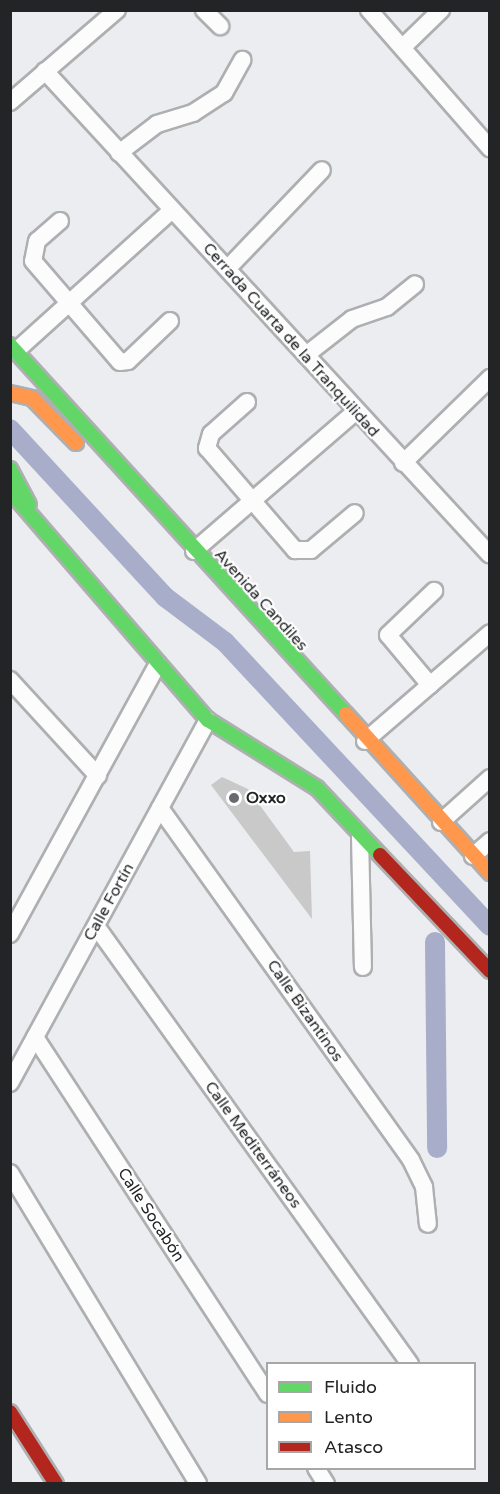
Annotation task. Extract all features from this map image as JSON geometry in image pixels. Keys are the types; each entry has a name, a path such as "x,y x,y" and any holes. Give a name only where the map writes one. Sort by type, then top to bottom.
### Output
{"main road":[{"name":"Avenida Candiles","path":"13,348 365,741 489,873"},
{"path":"10,393 32,399 85,450 108,456"},
{"path":"10,469 37,522"},
{"path":"10,491 208,720 317,788 360,837 489,971"},
{"path":"10,1412 56,1484"}],"street":[{"path":"10,102 117,10"},
{"path":"204,10 220,26"},
{"path":"369,10 404,46 488,142"},
{"path":"404,46 441,10"},
{"path":"119,153 162,121 193,113 224,93 242,60"},
{"name":"Cerrada Cuarta de la Tranquilidad","path":"45,71 171,211 229,267 354,413 489,553"},
{"path":"229,267 322,170"},
{"path":"13,348 72,303 171,211"},
{"path":"60,221 36,241 31,255 120,362 170,321"},
{"path":"306,355 352,319 387,307 414,284"},
{"path":"403,463 489,378"},
{"path":"247,402 207,441 214,458 250,500 301,553 355,513"},
{"path":"194,551 250,500 354,413"},
{"path":"430,685 388,635 434,591"},
{"path":"365,741 489,633"},
{"path":"10,934 159,664"},
{"path":"13,689 98,776"},
{"name":"Calle Fortín","path":"10,1083 208,720"},
{"path":"441,822 489,778"},
{"name":"Calle Bizantinos","path":"160,808 411,1160 424,1187 428,1224"},
{"path":"360,837 363,967"},
{"path":"473,856 489,841"},
{"name":"Calle Mediterráneos","path":"96,926 409,1362"},
{"name":"Calle Socabón","path":"35,1037 266,1392"},
{"path":"10,1173 198,1484"},
{"path":"317,1470 326,1484"}],"building":[{"path":"222,777 248,789 294,852 310,851 312,919 211,785"}],"waterway":[{"path":"10,429 165,597 225,642 490,926"},
{"path":"435,942 437,1148"}],"traffic: fast":[{"path":"10,345 346,714"},
{"path":"10,469 29,504"},
{"path":"10,491 208,720 317,788 380,855"}],"traffic: slow":[{"path":"10,393 32,398 76,443"},
{"path":"346,714 490,873"}],"traffic: jam":[{"path":"380,855 490,971"},
{"path":"10,1412 56,1484"}],"place":[{"name":"Oxxo","path":"234,798"}]}
